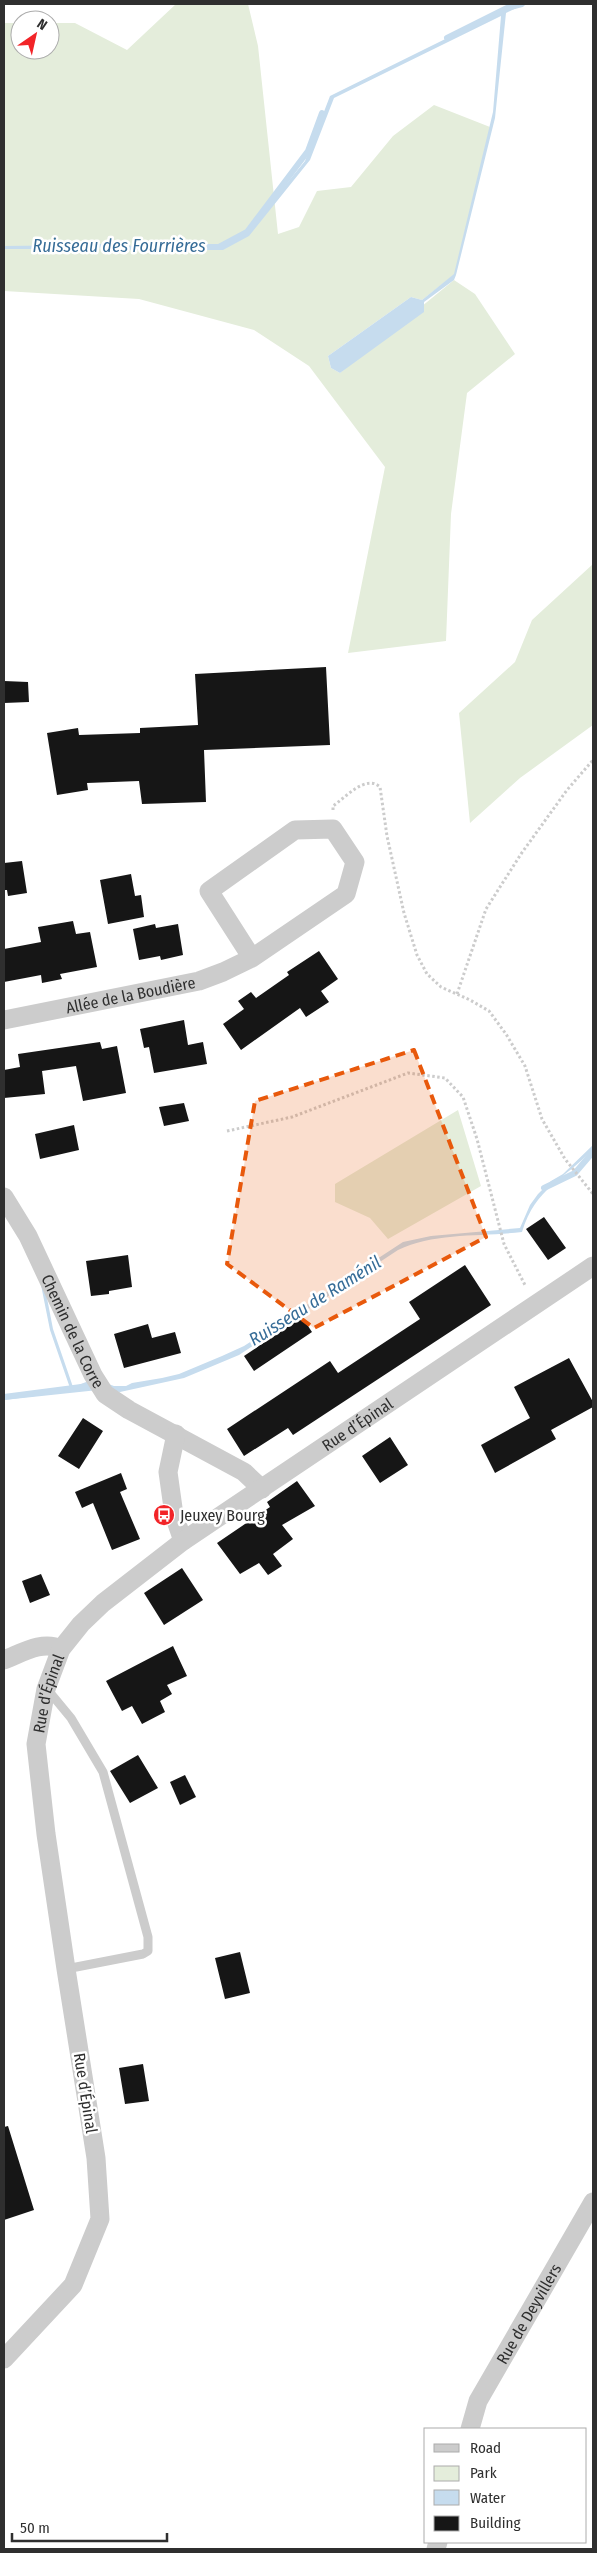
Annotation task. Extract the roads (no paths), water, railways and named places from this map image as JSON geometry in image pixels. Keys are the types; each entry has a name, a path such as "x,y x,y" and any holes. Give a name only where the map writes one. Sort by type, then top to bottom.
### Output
{"street":[{"name":"Allée de la Boudière","path":"4,1020 199,982 252,958 346,894 355,862 333,829 295,830 209,891 252,958"},
{"name":"Chemin de la Corre","path":"4,1197 28,1236 93,1375 105,1394 129,1410 244,1472 254,1479 262,1489"},
{"name":"Rue d’Épinal","path":"4,2359 73,2285 100,2219 96,2158 46,1834 36,1744 46,1689 61,1649 81,1624 103,1603 183,1541 593,1266"},
{"path":"176,1434 168,1472 174,1515 183,1541"},
{"path":"4,1660 42,1646 52,1645 61,1649"},
{"name":"Rue de Deyvillers","path":"470,2428 478,2401 593,2202"}],"lane":[{"path":"46,1689 71,1718 103,1772 148,1937 148,1950 143,1954 66,1969"}],"water":[{"path":"516,4 525,4 506,13 495,118 454,280 424,302 424,312 340,373 331,368 328,356 411,297 422,300 454,274 493,112 501,16 334,98 310,160 249,236 223,250 132,250 108,246 93,249 4,249 4,246 109,243 133,246 219,247 247,232 305,161 330,96"},
{"path":"593,1145 593,1149 582,1160 543,1194 528,1217 522,1232 427,1240 398,1250 239,1355 184,1378 120,1392 98,1390 4,1400 4,1397 70,1388 50,1330 36,1260 41,1267 53,1329 73,1387 94,1379 114,1386 126,1386 132,1383 179,1374 244,1346 403,1242 431,1236 520,1228 530,1205 538,1194 551,1181 563,1174"}],"waterway":[{"name":"Ruisseau des Fourrières","path":"447,38 507,8 522,4"},
{"name":"Ruisseau des Fourrières","path":"170,247 219,247 247,232 308,151 322,113"},
{"name":"Ruisseau de Raménil","path":"544,1188 575,1173 593,1152"},
{"name":"Ruisseau de Raménil","path":"4,1397 89,1386"}],"place":[{"name":"Jeuxey Bourg","path":"164,1515"}]}
